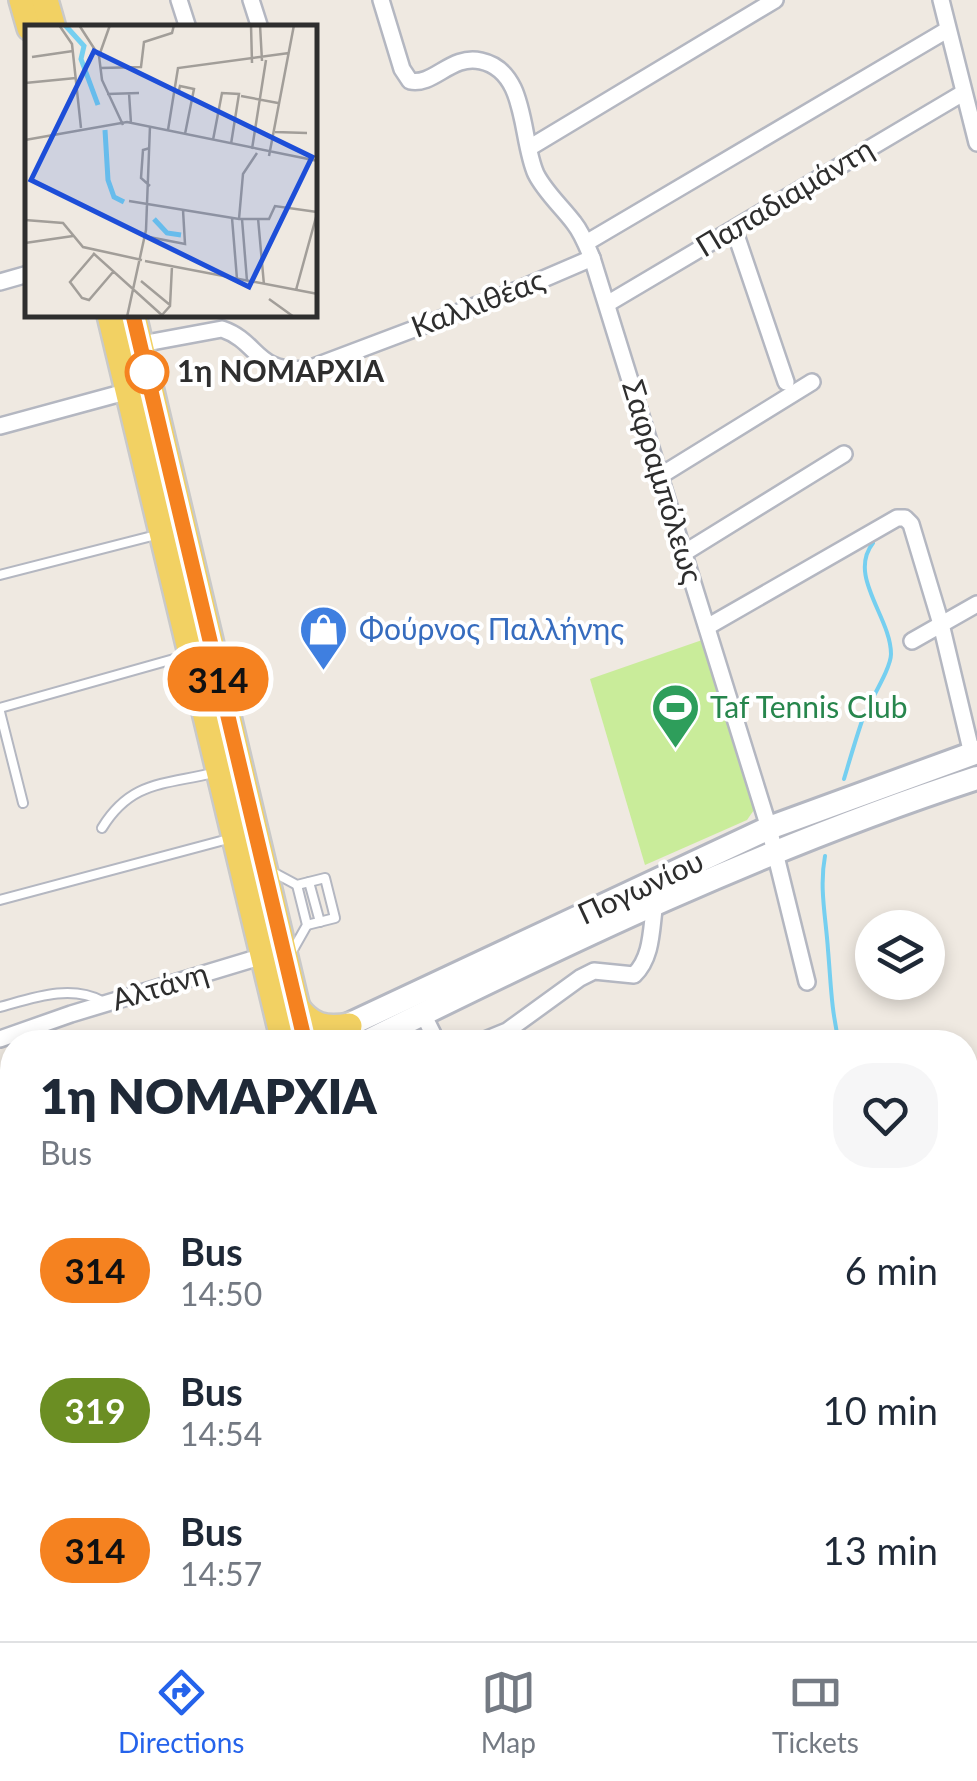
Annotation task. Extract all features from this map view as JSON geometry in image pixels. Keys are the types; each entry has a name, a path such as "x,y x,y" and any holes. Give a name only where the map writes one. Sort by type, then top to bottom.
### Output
{"main road":[{"path":"22,0 29,25"},
{"path":"45,0 52,25"},
{"path":"111,318 235,838 275,959 304,1030"},
{"path":"134,318 264,866 283,1030"},
{"name":"Πογωνίου","path":"366,1030 769,828 975,753"},
{"name":"Πογωνίου","path":"371,1030 423,1014 655,902 855,820 977,778"},
{"path":"296,1006 308,1020 338,1030"}],"street":[{"path":"179,0 187,25"},
{"path":"251,0 259,25"},
{"name":"Σαφραμπόλεως","path":"381,0 402,69 410,81 422,82 464,60 492,64 512,84 541,182 577,227 589,250 775,853"},
{"path":"529,148 774,0"},
{"path":"941,0 977,143"},
{"name":"Καλλιθέας","path":"141,344 222,329 234,334 272,366 308,369 520,289 947,30"},
{"name":"Παπαδιαμάντη","path":"607,304 963,92"},
{"path":"734,229 786,382"},
{"path":"0,282 25,275"},
{"path":"660,476 812,382"},
{"path":"0,426 128,392"},
{"path":"684,553 844,454"},
{"path":"707,627 896,518 909,520 975,753"},
{"path":"912,641 977,604"},
{"path":"775,853 808,982"},
{"path":"508,1030 594,971 634,975 644,966 655,902"},
{"name":"Αλτάνη","path":"27,1030 106,1004 275,959"},
{"path":"423,1014 431,1030"}],"lane":[{"path":"0,575 162,533"},
{"path":"23,803 0,710 192,654"},
{"path":"102,828 114,808 132,792 220,771"},
{"path":"0,900 235,838"},
{"path":"264,866 297,885 324,878 335,918 307,926 275,959"},
{"path":"310,882 320,922"},
{"path":"297,885 307,926"},
{"path":"0,1007 55,993 94,997 106,1004"}],"green space":[{"name":"Taf Tennis Club","path":"705,639 756,807 747,820 645,865 590,679"}],"waterway":[{"path":"844,779 863,718 891,654 885,626 867,583 866,556 873,543"},
{"path":"825,856 824,903 837,1030"}],"bus line":[{"name":"314","path":"134,318 302,1030"}],"place":[{"name":"1η ΝΟΜΑΡΧΙΑ","path":"147,372"},
{"name":"Φούρνος Παλλήνης","path":"324,672"},
{"name":"Taf Tennis Club","path":"675,750"}]}
